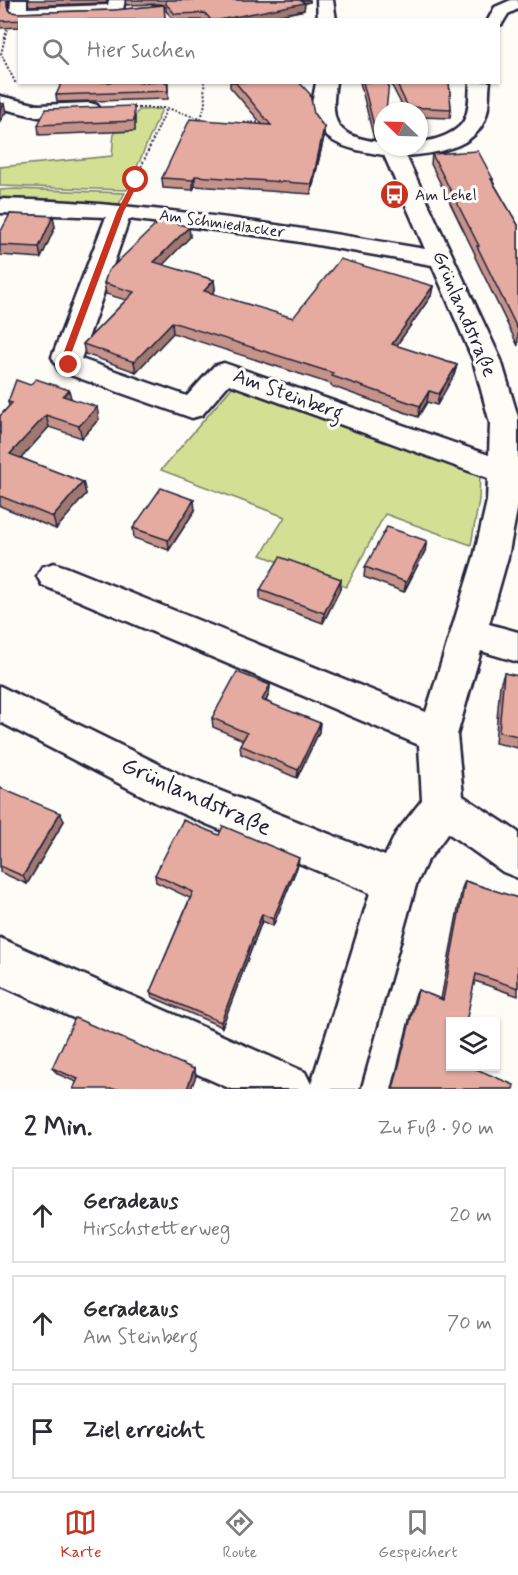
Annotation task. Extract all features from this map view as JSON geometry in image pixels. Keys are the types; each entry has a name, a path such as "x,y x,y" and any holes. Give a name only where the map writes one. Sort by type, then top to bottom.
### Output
{"street":[{"path":"0,3 116,10 117,0"},
{"path":"325,0 327,18"},
{"path":"497,18 501,11 518,3"},
{"path":"326,84 322,112 334,134 374,148"},
{"path":"428,146 440,144 463,134 474,122 480,84"},
{"path":"17,98 38,111 134,108"},
{"name":"Grünlandstraße","path":"395,156 487,360 512,425 503,501 491,557 438,735 443,806"},
{"name":"Am Schmiedlacker","path":"0,206 120,211 204,219 441,259"},
{"name":"Am Steinberg","path":"120,211 66,357 69,365 192,408 224,372 505,472"},
{"path":"54,576 438,735"},
{"path":"469,633 518,647"},
{"name":"Grünlandstraße","path":"0,703 171,790 395,882"},
{"path":"334,1089 395,882 411,848 443,806 518,857"},
{"path":"0,961 81,999 288,1089"}],"path":[{"path":"17,98 20,92 1,54 10,17 18,4"},
{"path":"201,119 205,104 204,84"},
{"path":"134,108 167,108 209,121"},
{"path":"120,211 167,108"},
{"path":"239,123 327,121"}],"green space":[{"path":"162,109 127,190 0,186 0,167 112,156 114,132 135,131 135,115 139,110"},
{"path":"0,190 125,193 119,204 0,201"},
{"path":"234,385 480,473 479,500 471,545 385,514 346,587 261,555 285,517 161,470"}],"building":[{"path":"0,0 7,0 7,7 11,12 17,13 115,10 164,5 165,18 18,18 18,20 0,21"},
{"path":"166,0 300,0 305,3 229,18 209,18 205,13 175,14 166,4"},
{"path":"61,84 167,84 168,91 56,95"},
{"path":"237,84 301,84 310,94 314,114 324,127 312,184 195,176 193,180 162,178 190,119 271,125"},
{"path":"364,84 389,84 387,102 374,102 374,126"},
{"path":"397,84 449,84 451,109 428,108 428,102 406,102"},
{"path":"134,106 134,121 38,125 46,109"},
{"path":"478,151 493,179 491,179 518,225 518,330 477,246 479,246 432,154"},
{"path":"10,214 53,216 39,247 0,245 0,233"},
{"path":"162,219 189,227 154,262 214,280 204,291 293,318 340,259 433,286 392,344 457,365 439,394 429,391 420,406 332,376 333,373 172,322 134,362 83,344 134,292 104,283 108,271"},
{"path":"36,379 69,390 63,396 97,407 79,426 46,415 10,454 83,482 53,517 0,496 0,416 12,403 8,402 16,380 30,385"},
{"path":"161,488 194,500 168,540 133,528"},
{"path":"387,527 427,541 406,582 365,567"},
{"path":"280,557 341,579 324,613 260,590"},
{"path":"237,672 270,685 262,700 320,723 298,770 240,745 247,733 212,718"},
{"path":"504,673 518,676 518,736 499,732"},
{"path":"0,788 60,813 23,876 0,866"},
{"path":"183,820 219,835 223,826 299,858 273,919 262,914 221,1022 150,992 193,892 155,875"},
{"path":"465,881 518,898 518,988 476,974 467,1017 446,1017 446,1071 481,1071 514,1085 513,1089 393,1089 418,990 443,1000"},
{"path":"75,1018 194,1069 187,1089 73,1089 78,1079 52,1068"}],"place":[{"name":"Am Lehel","path":"394,195"}],"route":[{"path":"69,365 66,357 120,211 136,180"}]}
